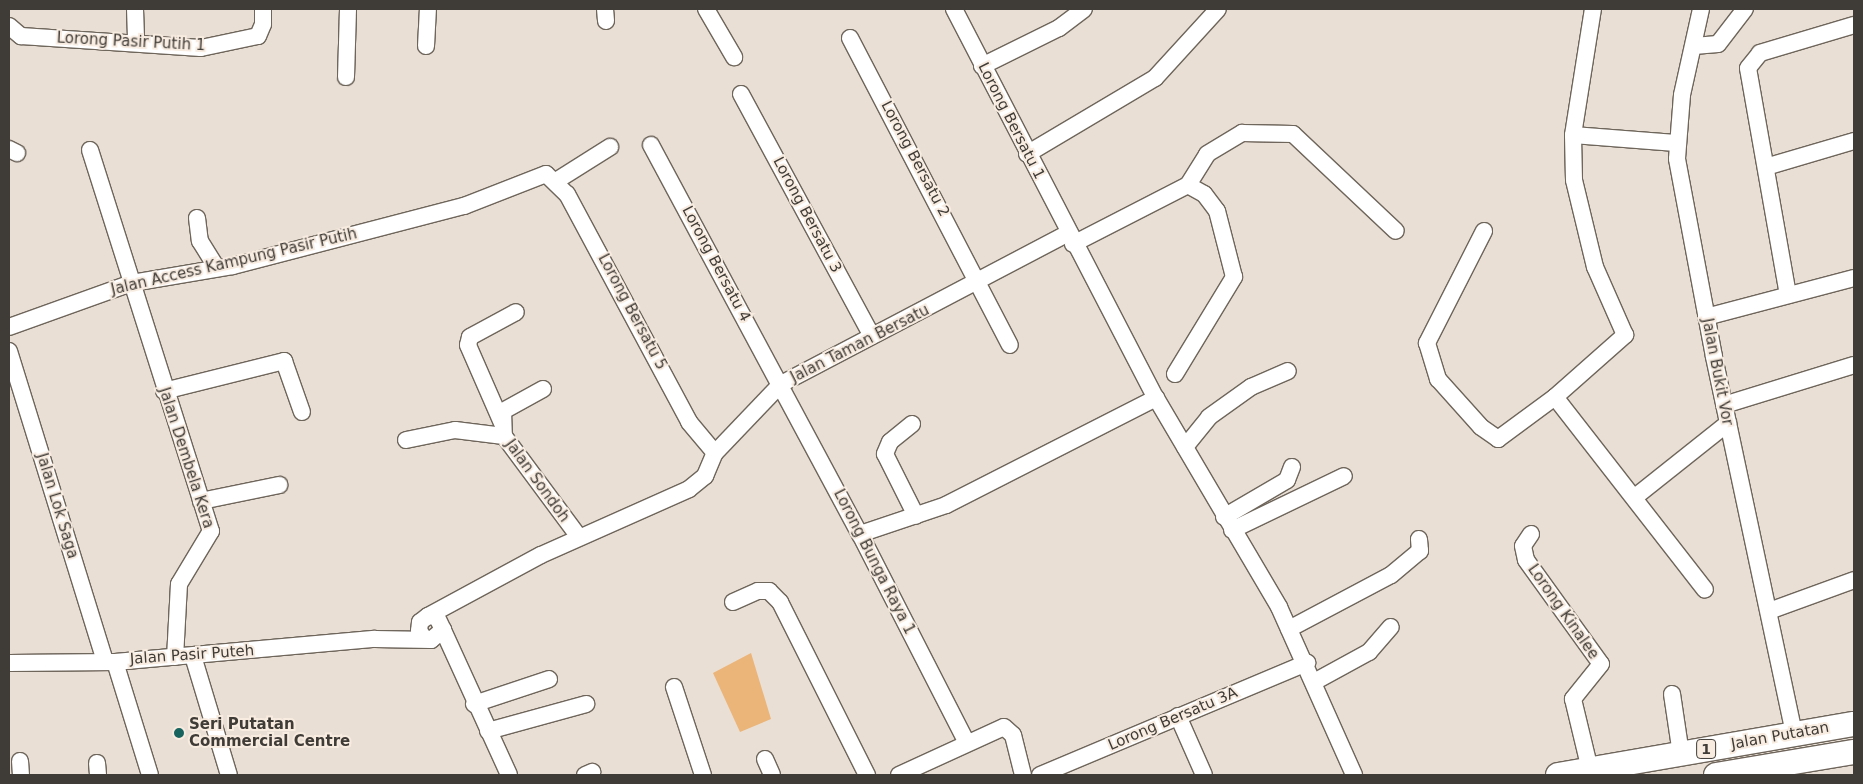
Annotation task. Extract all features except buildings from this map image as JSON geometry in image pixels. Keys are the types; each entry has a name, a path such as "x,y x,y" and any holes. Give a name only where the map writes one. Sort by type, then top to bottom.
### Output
{"highway":[{"name":"Jalan Putatan","path":"1558,775 1854,724"},
{"path":"1788,734 1788,762"},
{"name":"Jalan Putatan","path":"1716,775 1854,752"}],"street":[{"path":"135,9 136,41"},
{"name":"Lorong Pasir Putih 1","path":"9,26 21,36 136,41 202,48 239,42 261,31 262,9"},
{"path":"346,77 348,9"},
{"path":"426,46 428,9"},
{"path":"706,9 734,56"},
{"name":"Lorong Bersatu 1","path":"954,9 1071,239 1156,398 1307,663 1354,775"},
{"path":"982,66 1059,28 1084,9"},
{"path":"1028,154 1155,78 1218,9"},
{"path":"1484,231 1427,343 1438,379 1481,427 1498,439 1555,397 1625,335 1586,236 1574,180 1574,135 1593,9"},
{"name":"Jalan Bukit Vor","path":"1701,9 1676,143 1706,317 1768,611 1788,734"},
{"path":"1694,46 1718,44 1745,9"},
{"path":"1788,295 1769,166 1750,61 1760,53 1854,25"},
{"name":"Lorong Bersatu 2","path":"850,38 979,279 1010,345"},
{"name":"Lorong Bersatu 3","path":"741,94 872,336"},
{"path":"1175,374 1234,277 1217,211 1204,194 1188,185 1207,154 1242,133 1293,134 1396,231"},
{"path":"1574,135 1676,143"},
{"path":"1769,166 1854,141"},
{"name":"Lorong Bersatu 4","path":"651,145 781,384"},
{"name":"Jalan Access Kampung Pasir Putih","path":"9,327 132,283 218,268 464,206 551,177 610,147"},
{"name":"Jalan Dembela Kera","path":"90,150 164,391 201,501 210,536 179,584 175,657"},
{"name":"Lorong Bersatu 5","path":"551,177 600,251 689,422 715,452"},
{"name":"Jalan Taman Bersatu","path":"424,619 466,592 579,537 690,488 705,476 715,452 781,384 979,279 1188,185"},
{"path":"197,218 200,242 218,268"},
{"path":"1706,317 1854,278"},
{"name":"Jalan Sondoh","path":"516,312 470,337 468,345 503,430 579,537"},
{"name":"Jalan Lok Saga","path":"9,351 110,662 150,775"},
{"path":"164,391 284,361 302,412"},
{"path":"1724,405 1854,365"},
{"path":"1185,446 1209,418 1251,387 1288,371"},
{"name":"Lorong Bunga Raya 1","path":"781,384 966,741"},
{"name":"Jalan Sondoh","path":"503,430 503,411 543,389"},
{"path":"1555,397 1635,496 1705,590"},
{"path":"860,534 916,516 1156,398"},
{"path":"1635,496 1728,423"},
{"path":"912,424 890,442 885,454 916,516"},
{"path":"406,440 455,430 503,430"},
{"path":"1228,523 1287,480 1292,467"},
{"path":"1228,523 1344,476"},
{"path":"201,501 279,485"},
{"name":"Lorong Kinalee","path":"1531,534 1523,546 1526,560 1600,664 1572,699 1590,770"},
{"path":"1288,629 1391,575 1420,551 1419,539"},
{"path":"1768,611 1854,580"},
{"path":"733,602 758,590 770,591 780,602 867,775"},
{"name":"Jalan Taman Bersatu","path":"436,633 466,592"},
{"path":"436,633 419,631 424,619 437,617 436,633 461,675 506,774"},
{"name":"Jalan Pasir Puteh","path":"375,639 424,619"},
{"path":"1314,682 1369,652 1390,628"},
{"name":"Jalan Pasir Puteh","path":"9,663 110,662 436,633"},
{"path":"193,656 229,775"},
{"name":"Lorong Bersatu 3A","path":"1040,775 1073,769 1178,716 1307,663"},
{"path":"474,704 549,679"},
{"path":"674,688 703,775"},
{"path":"1672,694 1681,754"},
{"path":"488,731 586,704"},
{"path":"1178,716 1204,775"},
{"path":"899,775 966,741 1004,726 1013,735 1023,775"},
{"path":"765,759 772,775"}],"shaded area":[{"path":"751,653 771,719 740,732 713,673"}],"place":[{"name":"Seri Putatan Commercial Centre","path":"179,733"}]}
